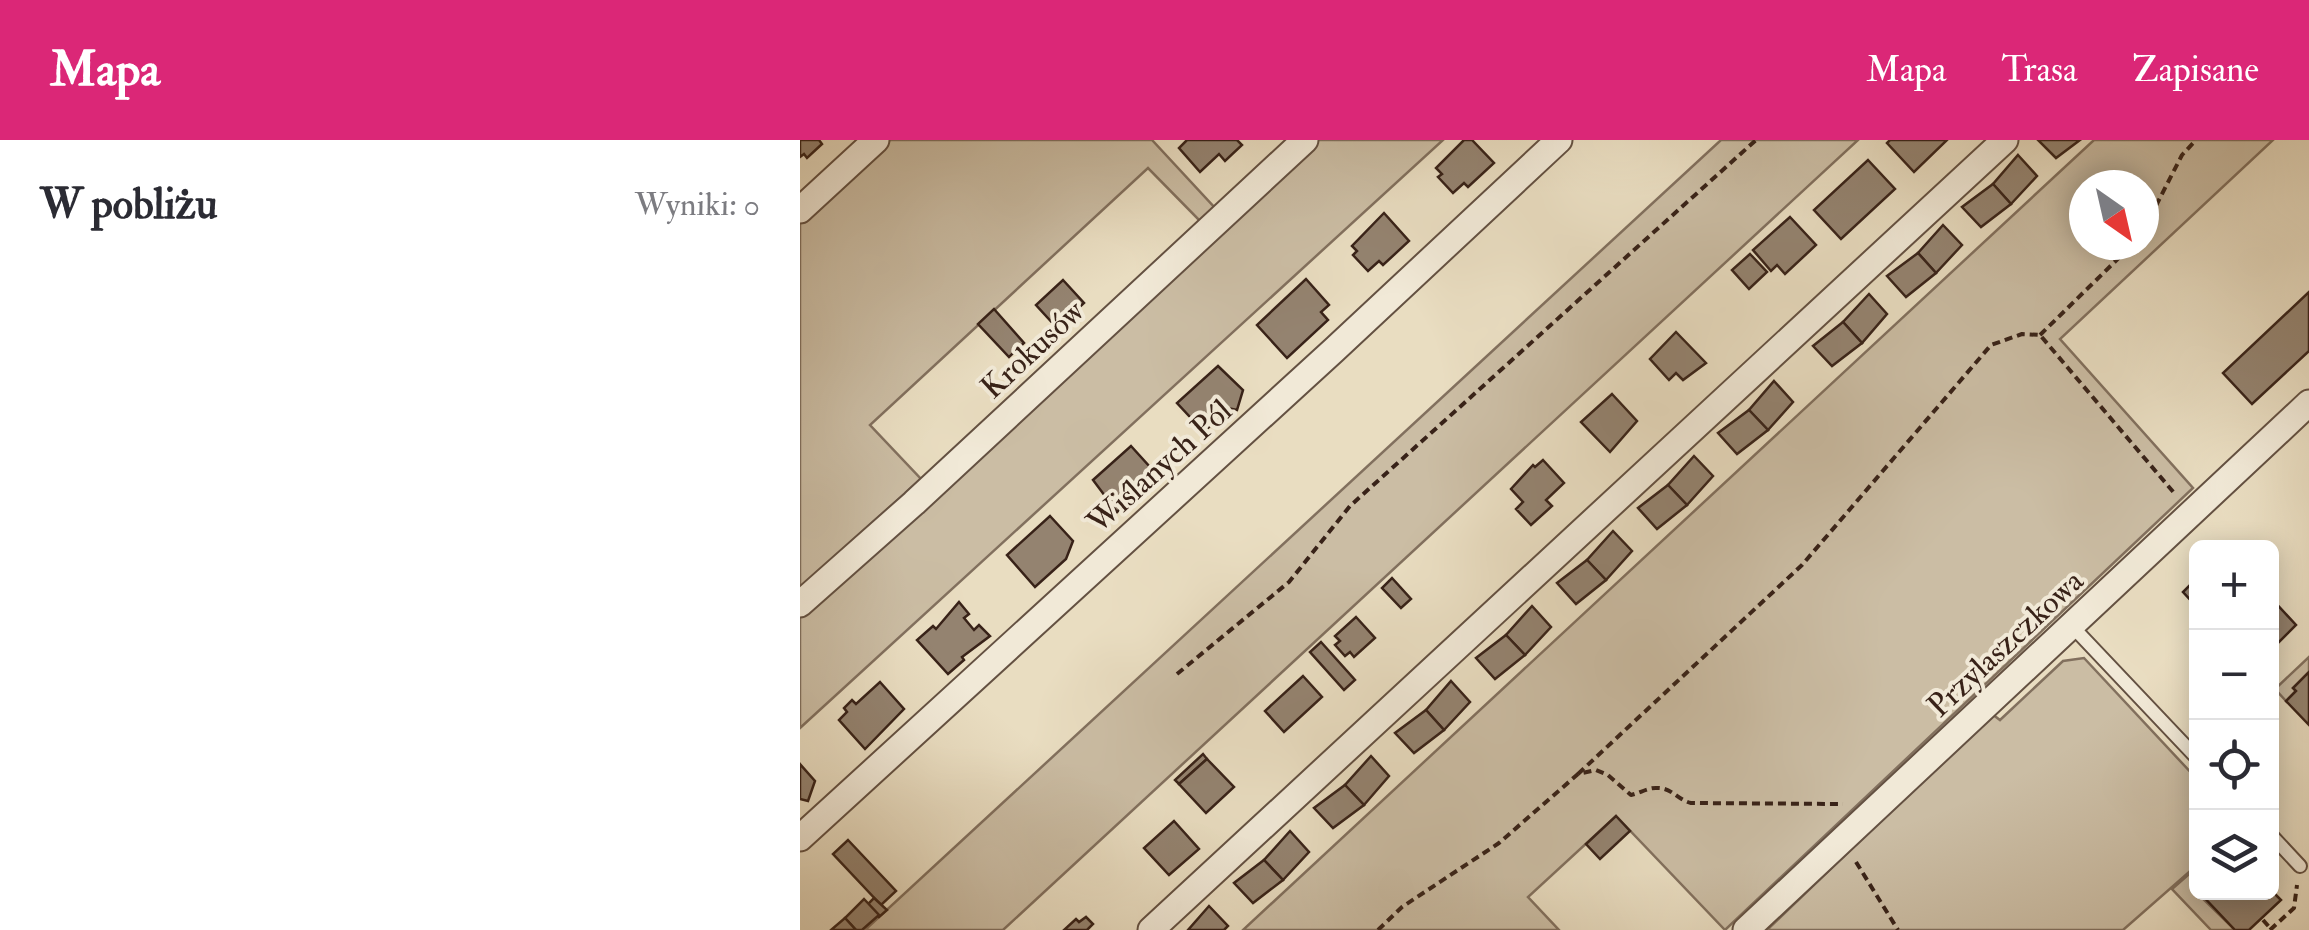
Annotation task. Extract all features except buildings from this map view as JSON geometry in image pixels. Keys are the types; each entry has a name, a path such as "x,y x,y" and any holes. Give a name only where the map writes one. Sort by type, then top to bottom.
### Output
{"street":[{"path":"800,210 876,140"},
{"name":"Krokusów","path":"800,604 914,504 1305,140"},
{"name":"Wiślanych Pól","path":"800,838 1559,140"},
{"path":"1151,930 2005,140"},
{"name":"Przylaszczkowa","path":"1746,930 2309,403"}],"lane":[{"path":"2071,626 2189,750"},
{"path":"2279,844 2300,866"}],"path":[{"path":"1177,674 1289,582 1350,506 1756,140"},
{"path":"2159,200 2182,155 2196,140"},
{"path":"2040,335 2117,260"},
{"path":"1378,930 1402,907 1499,843 1802,565 1992,345 2022,334 2040,335 2191,513"},
{"path":"1578,774 1596,770 1608,774 1631,795 1658,788 1672,791 1680,800 1691,803 1843,804"},
{"path":"1842,840 1898,930"},
{"path":"2263,920 2270,929 2294,908 2300,866"}],"shaded area":[{"path":"890,140 1152,140 1215,208 1200,221 1148,168 870,425 921,479 800,588 800,222"},
{"path":"1317,140 1443,140 800,728 800,612"},
{"path":"1721,140 1858,140 1003,930 865,930"},
{"path":"2094,140 2273,140 2159,247 2159,170 2069,170 2069,260 2145,260 2060,339 2193,488 1725,930 1616,816 1528,897 1559,930 1243,930"},
{"path":"2309,657 2309,672 2286,701 2279,693 2279,685"},
{"path":"2084,658 2189,770 2189,872 2123,930 1767,930 1992,714 2000,720 2063,661"},
{"path":"2189,874 2189,900 2204,900 2235,930 2211,930 2172,889"}]}
